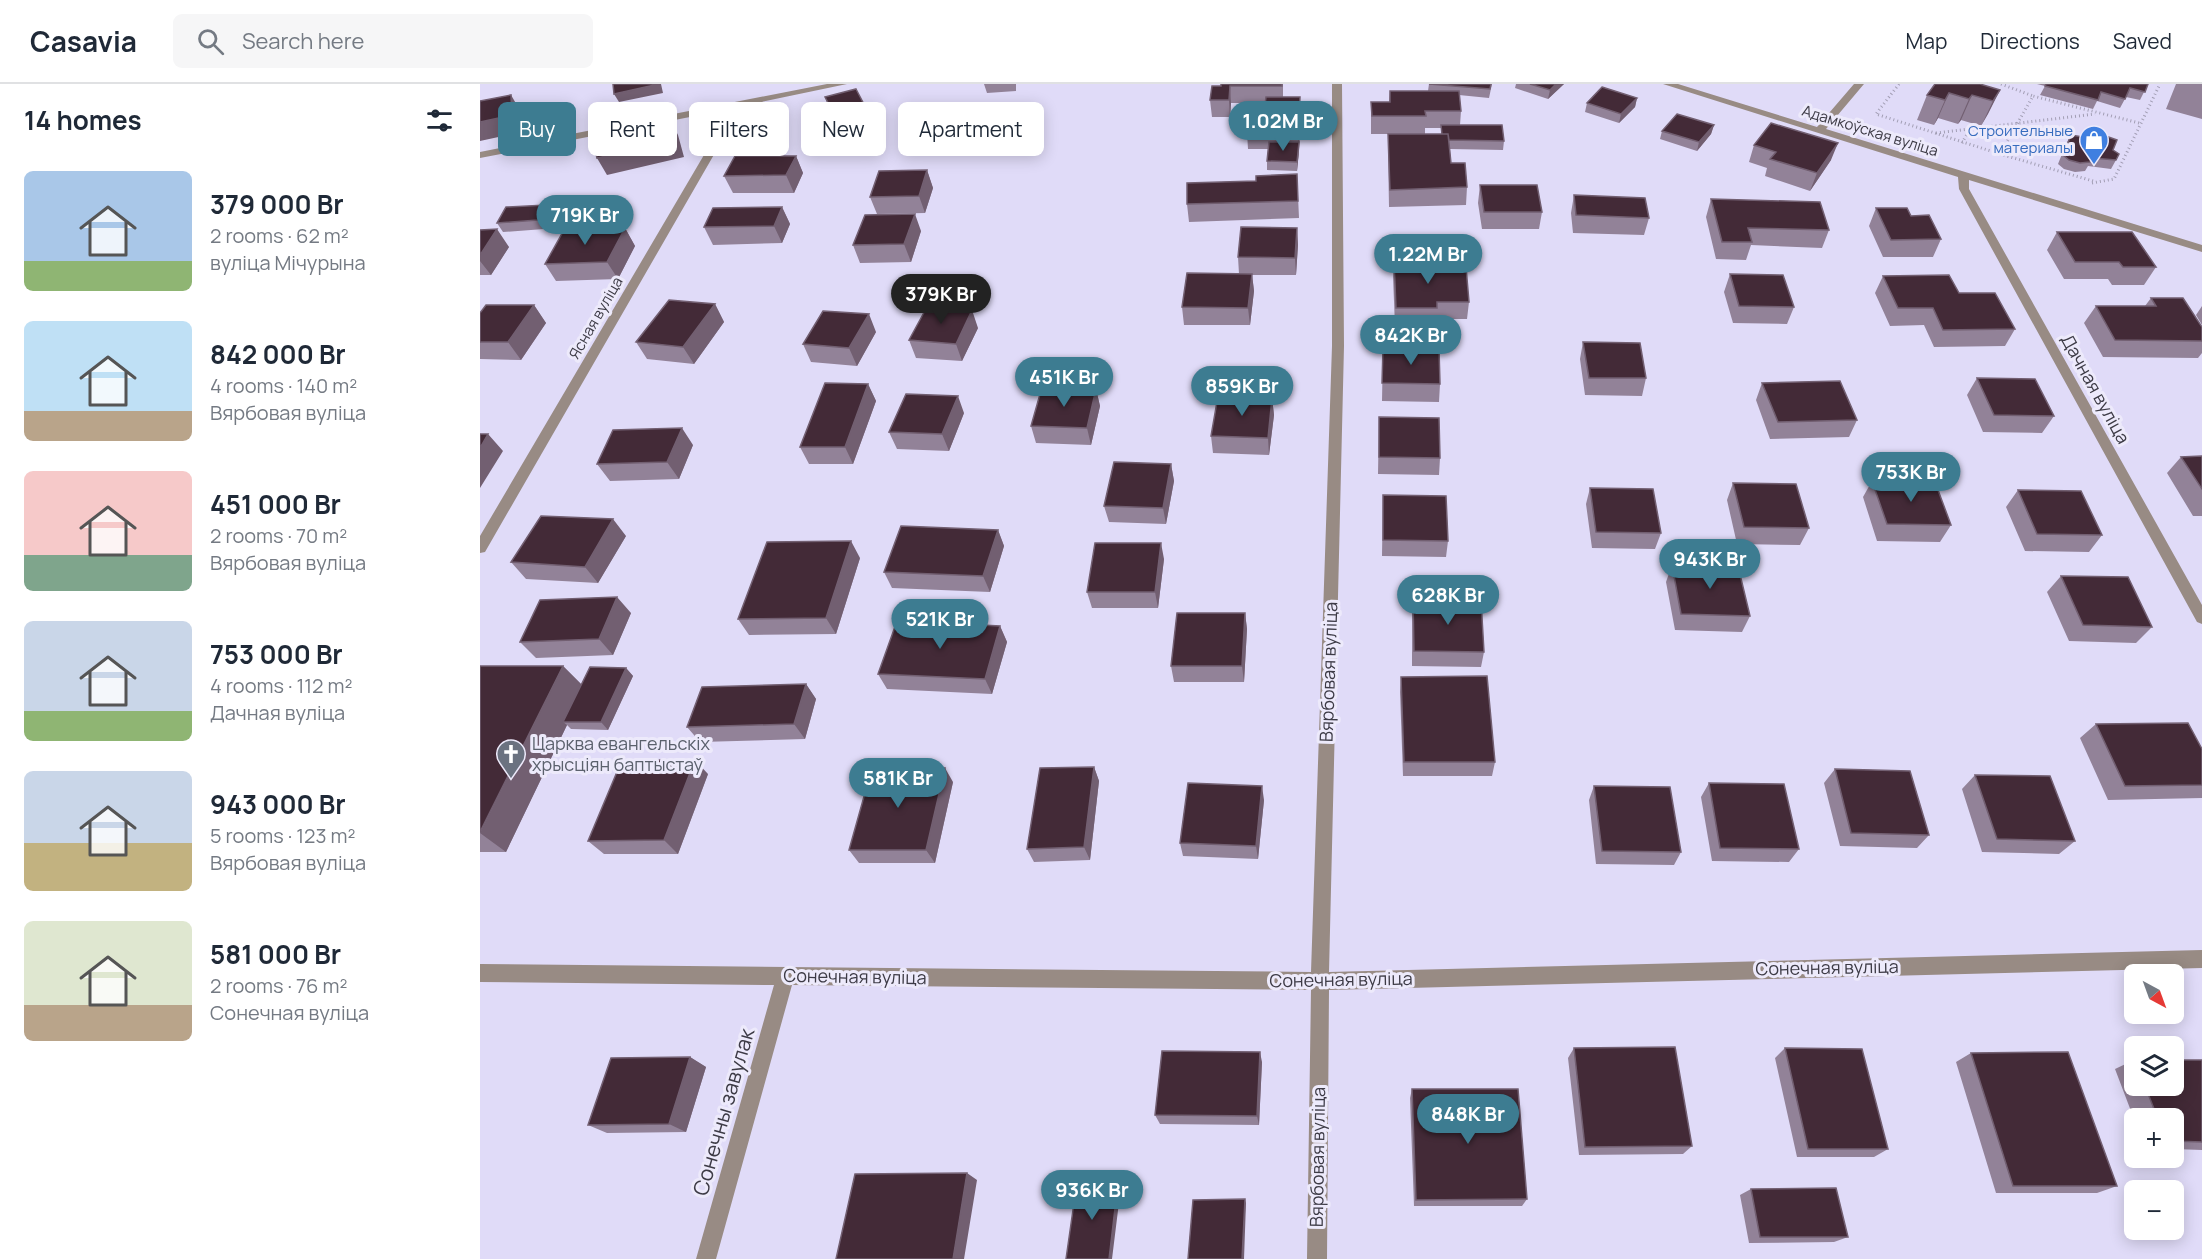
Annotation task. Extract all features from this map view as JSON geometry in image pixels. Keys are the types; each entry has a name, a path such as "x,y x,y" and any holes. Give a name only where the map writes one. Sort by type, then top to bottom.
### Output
{"street":[{"path":"749,102 842,84"},
{"name":"Вярбовая вуліца","path":"1317,1259 1320,981 1338,346 1337,84"},
{"name":"Адамкоўская вуліца","path":"1668,84 2202,249"},
{"path":"1819,131 1859,84"},
{"path":"480,155 689,114"},
{"name":"Ясная вуліца","path":"480,548 709,156"},
{"name":"Дачная вуліца","path":"1963,175 1964,189 2202,618"},
{"name":"Сонечная вуліца","path":"480,973 1320,981 2202,959"},
{"name":"Сонечны завулак","path":"706,1259 785,976"}],"path":[{"path":"1899,84 1876,114 2093,182 2114,179 2139,123 2160,84"},
{"path":"2001,84 2033,96 2139,123"},
{"path":"2000,154 2033,96"},
{"path":"1935,133 2099,113"},
{"path":"1958,150 1971,128"},
{"path":"2089,189 2093,182"}],"building":[{"path":"613,84 659,84 614,94"},
{"path":"1221,84 1282,84 1282,86 1230,86 1229,100 1210,100 1212,86 1221,86"},
{"path":"1429,84 1491,84 1490,89"},
{"path":"1530,84 1556,84 1550,90"},
{"path":"1935,84 1980,84 2000,90 1993,101 1972,95 1969,99 1949,93 1945,100 1927,95"},
{"path":"2046,84 2148,84 2145,92 2130,88 2125,99 2101,92 2098,100 2045,86"},
{"path":"1602,87 1637,98 1621,114 1587,103"},
{"path":"856,89 863,102 828,102 825,97"},
{"path":"1390,91 1459,91 1461,111 1425,111 1426,116 1372,116 1371,102 1390,102"},
{"path":"511,95 511,102 498,102 498,118 480,122 480,101"},
{"path":"1266,97 1300,97 1298,132 1247,132 1249,112 1264,113"},
{"path":"1677,114 1714,125 1699,142 1662,131"},
{"path":"1771,123 1838,143 1817,173 1770,159 1776,152 1754,145"},
{"path":"1441,125 1502,125 1504,141 1449,140 1448,134 1442,134"},
{"path":"1388,134 1448,134 1451,163 1465,163 1467,187 1390,190"},
{"path":"2071,135 2094,139 2095,136 2103,135 2117,140 2113,150 2119,154 2116,160 2092,158 2090,162 2080,163 2069,160 2063,155"},
{"path":"1269,142 1299,142 1297,162 1267,161"},
{"path":"735,156 796,156 786,175 724,176"},
{"path":"927,170 919,196 870,197 879,171"},
{"path":"1297,174 1298,201 1187,204 1187,183 1256,181 1256,176"},
{"path":"1480,185 1537,185 1542,212 1484,212"},
{"path":"1574,195 1645,198 1649,218 1576,215"},
{"path":"1711,199 1820,202 1829,230 1748,228 1752,242 1722,242"},
{"path":"546,205 538,220 497,223 506,207"},
{"path":"782,207 774,226 704,227 713,208"},
{"path":"1876,208 1907,208 1911,216 1929,215 1941,239 1891,240"},
{"path":"915,214 904,244 853,245 865,215"},
{"path":"1241,227 1297,228 1295,258 1238,257"},
{"path":"625,228 607,262 545,264 564,230"},
{"path":"497,229 480,255 480,230"},
{"path":"2057,232 2132,232 2156,267 2123,267 2119,262 2075,262"},
{"path":"1394,260 1426,260 1427,267 1466,267 1469,302 1437,302 1437,308 1396,308"},
{"path":"1187,273 1252,274 1248,308 1182,307"},
{"path":"1730,274 1783,275 1794,307 1739,306"},
{"path":"1949,275 1959,293 1995,293 2015,329 1943,330 1933,308 1898,308 1883,276"},
{"path":"2151,298 2183,298 2202,327 2202,341 2115,340 2096,306 2156,306"},
{"path":"669,300 715,304 683,347 636,342"},
{"path":"486,305 534,305 508,342 480,342 480,313"},
{"path":"927,307 972,310 956,344 909,340"},
{"path":"823,311 869,314 849,348 803,344"},
{"path":"1583,342 1640,343 1646,378 1589,378"},
{"path":"1383,348 1439,349 1440,384 1382,383"},
{"path":"1977,378 2035,379 2054,416 1994,415"},
{"path":"1840,381 1857,420 1778,422 1762,383"},
{"path":"825,383 868,384 845,447 800,447"},
{"path":"1042,387 1096,389 1087,428 1031,426"},
{"path":"906,394 958,396 942,434 889,432"},
{"path":"1218,396 1272,398 1268,438 1211,436"},
{"path":"1379,417 1439,418 1440,458 1379,457"},
{"path":"682,428 667,462 597,464 613,430"},
{"path":"480,434 488,434 480,448"},
{"path":"2202,456 2202,489 2181,457"},
{"path":"1114,462 1171,464 1163,508 1104,506"},
{"path":"1872,481 1935,482 1951,525 1887,524"},
{"path":"1733,483 1796,484 1809,528 1744,527"},
{"path":"1590,488 1653,489 1661,533 1596,532"},
{"path":"2018,490 2081,491 2102,535 2037,534"},
{"path":"1383,495 1446,496 1448,541 1383,540"},
{"path":"541,516 613,519 585,567 511,562"},
{"path":"901,526 998,530 983,576 884,572"},
{"path":"851,541 826,618 738,619 767,542"},
{"path":"1095,543 1161,543 1155,592 1087,592"},
{"path":"1672,565 1738,566 1750,616 1681,614"},
{"path":"2061,576 2128,577 2152,627 2083,625"},
{"path":"617,597 599,639 520,642 540,600"},
{"path":"1413,599 1481,600 1484,652 1414,651"},
{"path":"1177,613 1245,613 1242,666 1171,666"},
{"path":"897,621 1000,626 985,679 878,674"},
{"path":"480,666 563,666 480,832"},
{"path":"590,667 626,668 601,722 563,722"},
{"path":"1487,676 1495,762 1404,762 1401,677"},
{"path":"806,684 794,724 687,727 702,687"},
{"path":"2188,723 2202,749 2202,785 2125,786 2096,724"},
{"path":"622,760 695,760 664,840 588,841"},
{"path":"1094,767 1084,847 1027,849 1040,768"},
{"path":"872,768 945,768 926,850 849,850"},
{"path":"1835,769 1910,771 1929,835 1851,833"},
{"path":"1975,775 2050,776 2075,841 1997,839"},
{"path":"1188,783 1262,786 1256,846 1180,843"},
{"path":"1709,783 1784,784 1799,849 1720,848"},
{"path":"1594,786 1670,787 1681,852 1602,851"},
{"path":"1675,1047 1692,1146 1585,1147 1574,1048"},
{"path":"1785,1048 1862,1049 1888,1149 1808,1149"},
{"path":"1162,1051 1260,1052 1257,1116 1155,1115"},
{"path":"2068,1052 2117,1186 2013,1186 1971,1053"},
{"path":"690,1057 669,1124 588,1125 611,1058"},
{"path":"2184,1060 2202,1060 2202,1142 2184,1141 2184,1108 2154,1108 2149,1096 2184,1096"},
{"path":"1412,1089 1518,1089 1527,1199 1416,1200"},
{"path":"967,1173 953,1259 836,1259 855,1174"},
{"path":"1077,1182 1118,1183 1109,1259 1066,1259"},
{"path":"1836,1188 1848,1237 1760,1237 1751,1189"},
{"path":"1245,1199 1242,1259 1188,1259 1193,1200"}],"place":[{"name":"Строительные материалы","path":"2094,166"},
{"name":"Царква евангельскіх хрысціян баптыстаў","path":"511,780"}]}
